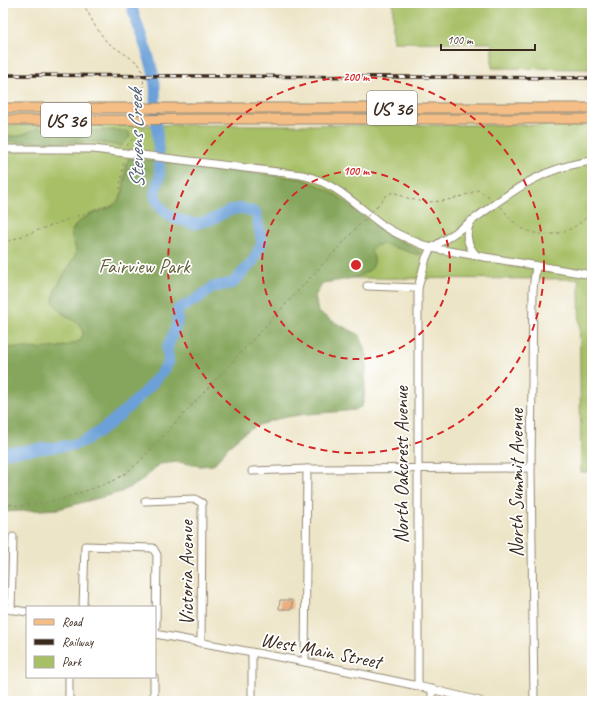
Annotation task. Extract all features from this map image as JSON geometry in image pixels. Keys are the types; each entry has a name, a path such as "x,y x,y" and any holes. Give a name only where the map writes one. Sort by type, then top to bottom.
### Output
{"main road":[{"name":"US 36","path":"3,108 592,108"},
{"name":"US 36","path":"3,120 592,119"}],"street":[{"path":"3,149 73,148 125,152 312,177 349,198 396,234 431,248 592,275"},
{"path":"431,248 447,239 496,202 531,180 566,166 592,161"},
{"path":"471,221 467,231 468,241 469,246 476,255"},
{"name":"North Oakcrest Avenue","path":"418,686 418,288 426,258 431,248"},
{"name":"North Summit Avenue","path":"534,701 531,468 533,290 536,266"},
{"path":"367,286 418,288"},
{"path":"252,471 307,469 531,468"},
{"path":"305,662 307,469"},
{"name":"Victoria Avenue","path":"145,501 195,499 202,504 202,643"},
{"path":"11,610 14,537"},
{"path":"83,606 85,546 153,548 157,555 156,626"},
{"path":"3,608 26,612"},
{"name":"West Main Street","path":"156,633 252,653 305,662 432,689 480,701"},
{"path":"252,653 252,701"},
{"path":"69,678 69,701"},
{"path":"154,678 154,701"},
{"path":"432,689 432,701"}],"path":[{"path":"83,3 95,26 107,42 138,63 143,72 144,101"},
{"path":"3,243 110,204 114,201 120,190 125,152 130,140 138,136 143,131 144,121"},
{"path":"3,504 21,506 59,500 115,480 126,473 138,463 377,206"}],"green space":[{"path":"393,3 592,3 592,69 492,68 492,43 393,42"},
{"name":"Fairview Park","path":"3,125 592,125 592,472 581,472 579,279 325,278 3,511"},
{"path":"37,128 83,131 119,130 129,132 130,137 121,146 96,142 3,141 3,136 20,136"},
{"path":"129,158 303,179 328,190 380,230 414,247 421,253 419,255 383,244 375,246 371,251 374,262 370,270 351,278 323,283 315,296 318,312 360,335 367,356 362,406 355,410 291,416 260,425 246,432 233,442 213,465 200,466 179,462 159,464 140,482 121,492 58,509 3,512 3,347 53,348 72,344 81,340 83,333 81,325 62,313 53,302 55,290 75,256 76,249 71,234 74,228 79,221 85,217 114,205 118,201 121,197"}],"building":[{"path":"280,600 292,600 292,609 279,609"}],"waterway":[{"name":"Stevens Creek","path":"3,453 76,444 100,431 113,421 140,396 169,362 167,349 177,324 178,309 197,299 213,287 233,283 253,261 262,243 256,213 242,208 230,210 213,219 195,224 173,218 162,209 155,197 155,191 160,176 154,75 131,3"}],"railway":[{"path":"3,75 592,78"}]}
